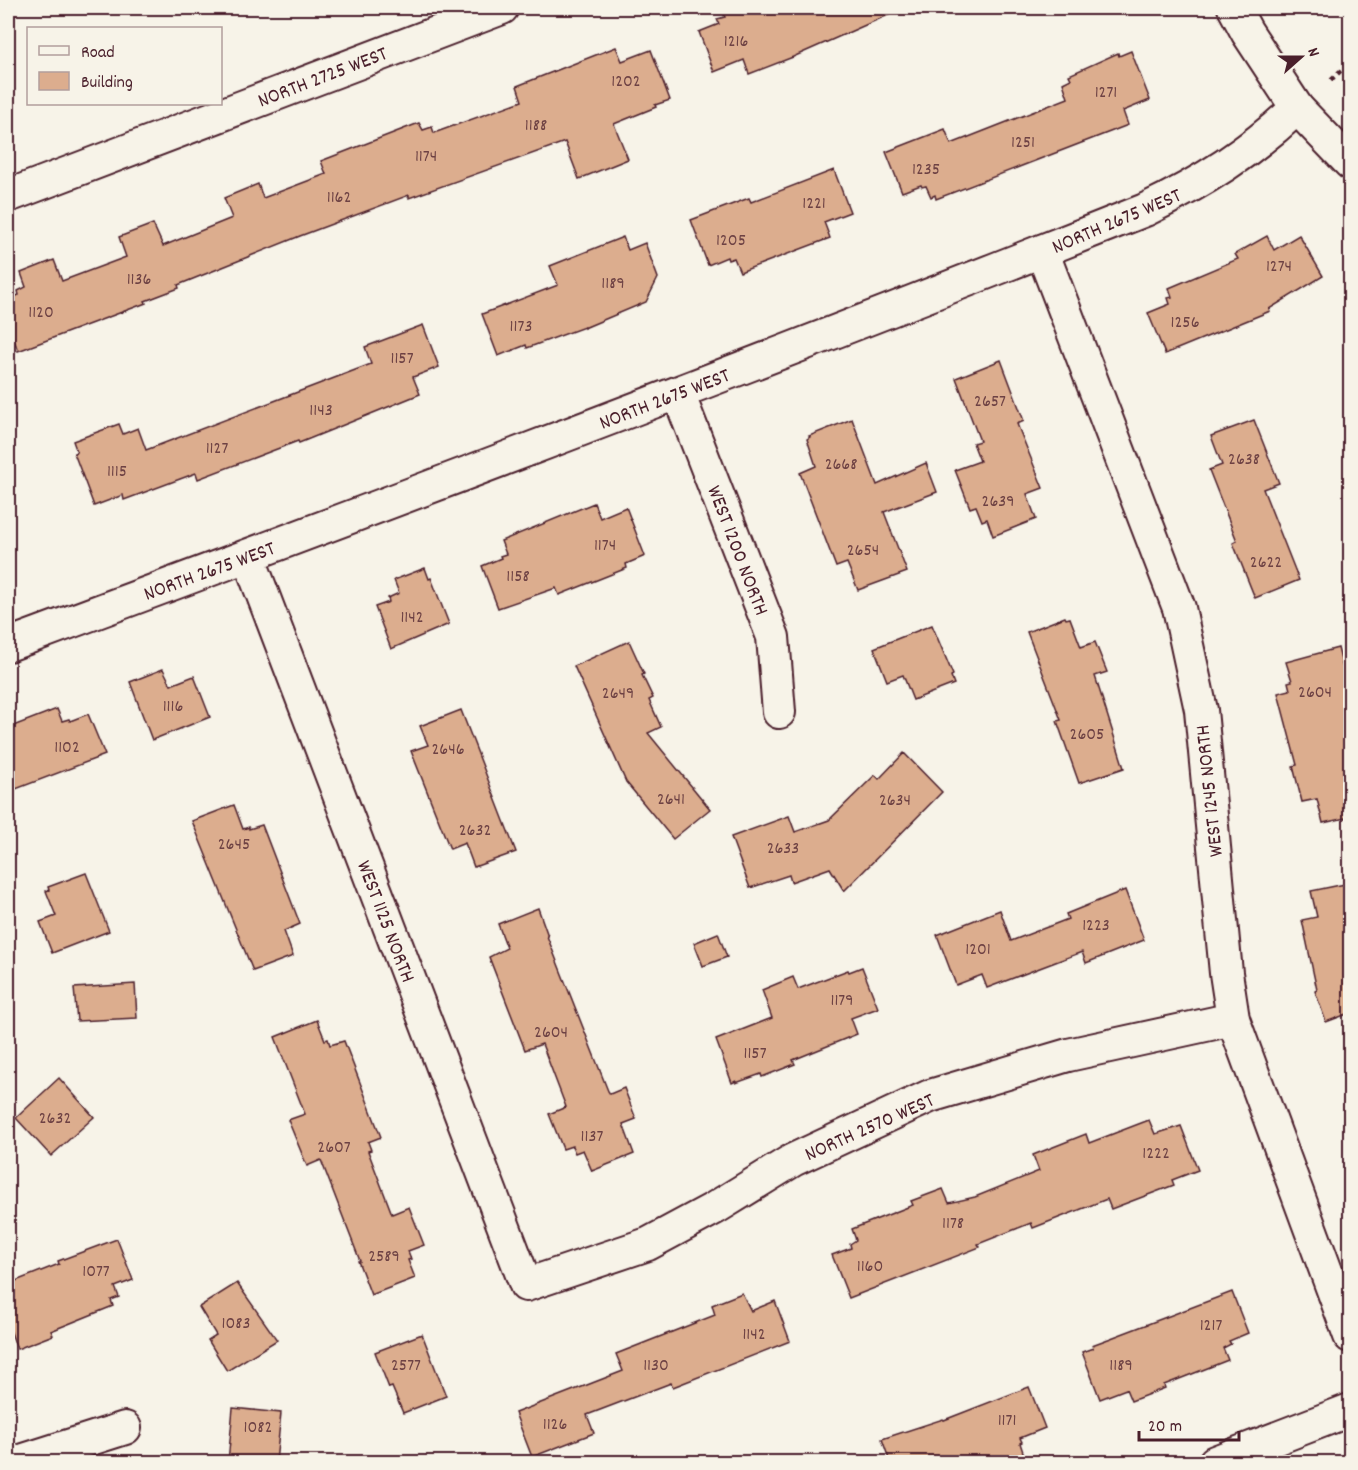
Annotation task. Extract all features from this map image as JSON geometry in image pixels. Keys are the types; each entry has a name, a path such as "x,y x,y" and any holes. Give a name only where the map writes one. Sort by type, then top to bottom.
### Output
{"street":[{"name":"NORTH 2725 WEST","path":"8,196 502,8"},
{"path":"1234,8 1297,108 1350,162"},
{"name":"NORTH 2675 WEST","path":"8,645 678,393 1145,210 1187,190 1226,166 1297,108"},
{"name":"WEST 1245 NORTH","path":"1042,251 1179,608 1200,710 1226,973 1233,1019 1350,1336"},
{"name":"WEST 1200 NORTH","path":"678,393 773,637 779,712"},
{"name":"WEST 1125 NORTH","path":"248,556 526,1285"},
{"name":"NORTH 2570 WEST","path":"526,1285 648,1244 716,1208 793,1161 930,1096 1068,1055 1233,1019"},
{"path":"1215,1462 1350,1410"},
{"path":"18,1462 124,1428"}],"path":[{"path":"1331,80 1350,63"}],"building":[{"path":"721,8 904,8 749,74 744,60 714,72 699,32 719,24 717,19 725,17"},
{"path":"616,47 622,61 651,50 670,100 614,124 628,159 579,179 565,142 409,198 409,195 300,236 178,285 179,288 145,301 146,303 18,351 8,323 8,299 19,295 18,291 26,287 21,273 54,260 62,281 126,257 119,237 153,224 163,246 232,218 224,198 258,184 263,198 326,174 321,161 419,123 423,130 432,127 434,133 522,101 517,86"},
{"path":"1131,51 1150,100 1123,111 1128,125 936,199 935,195 931,197 926,186 921,185 902,192 886,152 945,129 951,144 1068,98 1063,83 1071,79 1069,75 1118,53 1119,56"},
{"path":"834,170 850,212 824,222 830,238 740,272 734,258 728,260 727,257 708,265 691,220 749,198 751,202"},
{"path":"1299,235 1323,276 1269,309 1270,311 1165,354 1148,313 1170,304 1168,298 1172,297 1169,288 1238,259 1235,254 1267,236 1274,250"},
{"path":"623,237 628,250 645,243 658,278 646,302 584,328 498,356 482,314 558,285 550,266"},
{"path":"423,325 439,367 413,377 420,394 299,443 298,441 198,479 196,473 124,500 123,495 94,506 74,453 77,452 73,441 119,424 123,434 138,428 146,450 371,364 365,347"},
{"path":"1001,360 1024,421 1017,424 1043,488 1027,494 1036,519 993,536 987,519 982,521 976,506 970,508 955,470 980,461 973,443 980,441 956,378"},
{"path":"852,419 877,485 926,463 937,492 884,512 907,572 858,590 847,563 836,567 800,473 816,466 807,439 809,436"},
{"path":"1254,420 1279,483 1263,489 1299,580 1255,598 1233,543 1237,541 1209,470 1222,465 1211,436"},
{"path":"594,503 600,518 626,507 645,556 626,564 627,568 559,595 556,588 498,608 482,566 506,554 501,541"},
{"path":"425,568 449,624 391,649 375,607 389,602 388,598 399,593 394,580"},
{"path":"1065,617 1070,618 1081,647 1095,642 1107,672 1095,676 1124,768 1079,783 1057,721 1061,720 1027,632"},
{"path":"932,625 953,675 951,676 954,684 913,700 903,675 887,681 874,648"},
{"path":"629,641 653,698 649,700 661,727 648,733 710,809 673,839 626,782 574,666"},
{"path":"1338,648 1350,710 1350,817 1323,823 1317,799 1302,802 1293,766 1297,765 1278,693 1290,690 1288,682 1292,681 1286,662"},
{"path":"163,669 171,685 194,676 210,717 152,740 130,682"},
{"path":"57,709 62,721 69,719 70,721 88,714 105,755 8,792 8,728"},
{"path":"461,710 516,852 474,867 465,843 450,849 411,751 428,745 420,726"},
{"path":"904,753 942,792 844,891 830,868 791,882 789,875 750,888 731,837 789,816 795,832 829,820 875,775 879,779"},
{"path":"234,805 243,829 262,825 300,924 284,931 293,956 253,971 192,821"},
{"path":"86,873 109,931 52,953 40,922 56,916 46,891 49,890 48,887"},
{"path":"1350,883 1350,1013 1326,1022 1315,991 1317,990 1302,920 1317,917 1311,891"},
{"path":"1125,890 1144,940 1086,963 1082,952 987,988 982,975 956,985 937,935 1000,910 1011,941 1068,919 1066,914"},
{"path":"538,908 608,1091 610,1094 624,1088 636,1119 623,1124 634,1154 592,1171 583,1150 575,1153 572,1146 563,1149 549,1114 566,1107 542,1044 525,1050 489,957 507,948 498,924"},
{"path":"718,933 727,957 703,966 694,943"},
{"path":"862,967 878,1008 851,1018 857,1034 793,1060 795,1064 762,1077 761,1074 732,1083 716,1040 772,1018 762,990 793,977 798,989"},
{"path":"135,984 137,1018 77,1021 74,988"},
{"path":"317,1020 325,1040 328,1039 330,1045 344,1041 381,1137 368,1142 371,1150 368,1151 392,1214 409,1207 424,1245 408,1251 411,1259 408,1260 415,1278 371,1295 321,1160 307,1166 288,1120 305,1114 275,1037"},
{"path":"59,1078 94,1117 51,1156 16,1118"},
{"path":"1149,1120 1155,1134 1181,1126 1198,1170 1172,1180 1174,1185 1111,1209 1107,1199 1033,1228 1031,1223 978,1244 980,1247 849,1298 832,1255 851,1248 850,1244 856,1240 852,1229 913,1205 911,1201 943,1189 949,1203 975,1197 1039,1171 1033,1155 1086,1134 1089,1143"},
{"path":"117,1239 133,1280 115,1287 119,1297 111,1300 113,1306 51,1331 53,1335 17,1349 8,1324 8,1284 59,1264 58,1261"},
{"path":"237,1283 277,1340 227,1371 208,1340 216,1335 199,1307"},
{"path":"1232,1292 1248,1333 1229,1341 1231,1344 1223,1348 1228,1360 1164,1385 1165,1388 1131,1401 1126,1389 1100,1399 1082,1352 1093,1348 1092,1345"},
{"path":"742,1293 751,1311 775,1301 790,1341 673,1387 671,1383 587,1415 594,1433 532,1457 515,1413 623,1371 616,1354 715,1315 712,1305"},
{"path":"422,1334 446,1396 403,1413 392,1387 389,1388 375,1352"},
{"path":"1029,1387 1045,1428 1020,1438 1024,1455 1006,1462 890,1462 882,1439 944,1420"},
{"path":"233,1408 281,1413 276,1462 228,1462"}]}
